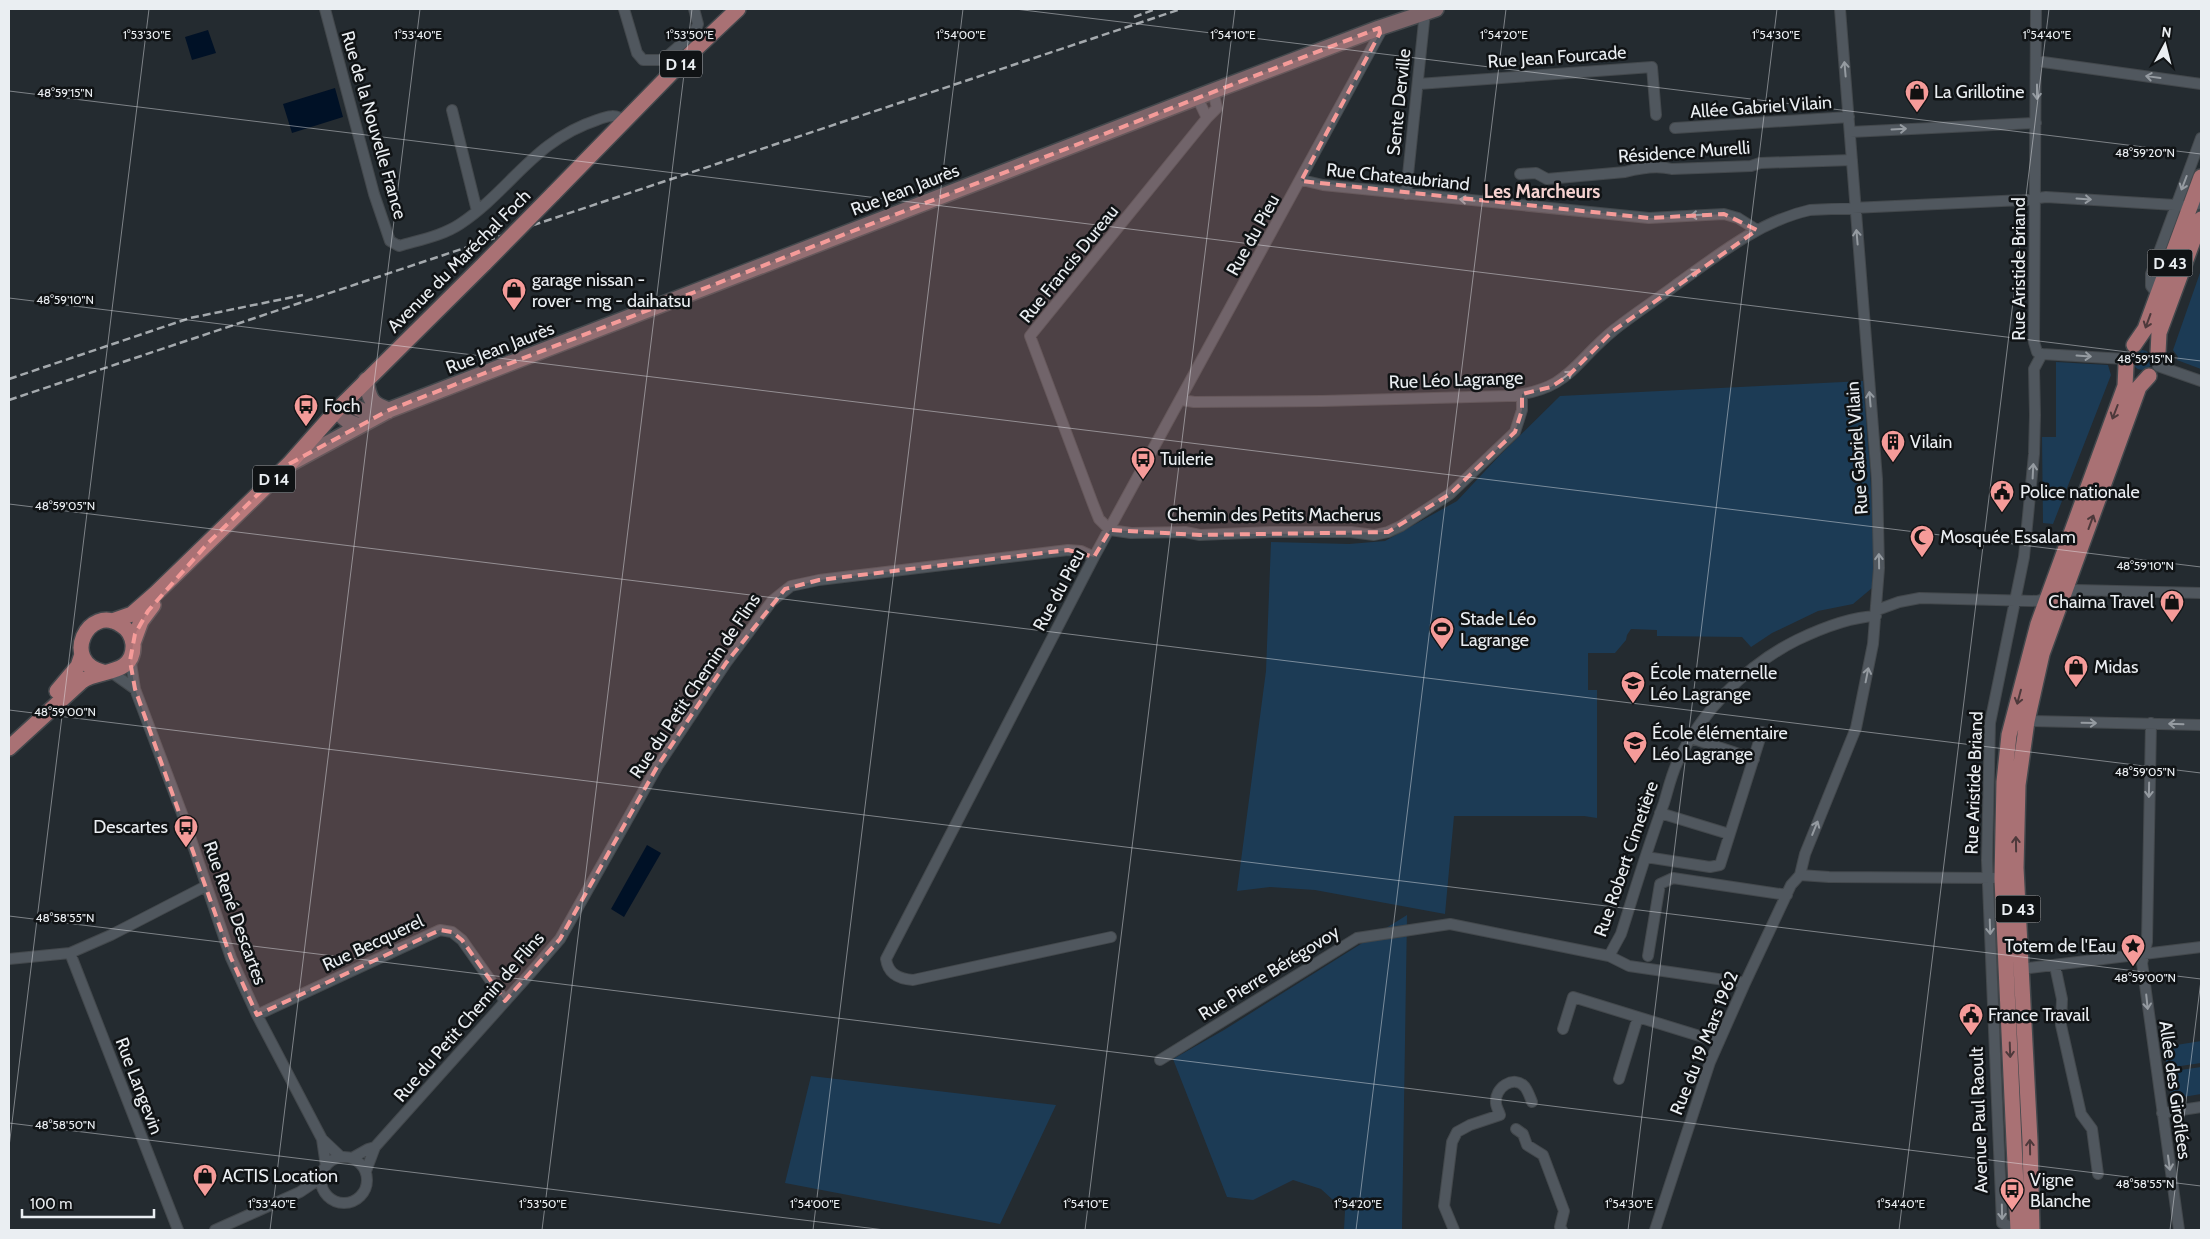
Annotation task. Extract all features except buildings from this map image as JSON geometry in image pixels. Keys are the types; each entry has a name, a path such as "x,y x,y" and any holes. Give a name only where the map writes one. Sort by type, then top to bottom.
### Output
{"main road":[{"name":"Avenue du Maréchal Foch","path":"112,621 127,617 138,610 289,464 366,380 485,263 686,58 738,9"},
{"name":"Rue Jean Jaurès","path":"389,410 1213,91 1379,28 1430,11"},
{"name":"D 43","path":"2134,345 2144,332 2189,204 2201,177"},
{"name":"D 43","path":"2032,1230 2030,1141 2016,868 2018,785 2027,721 2037,673 2063,593 2139,387 2155,365 2159,333 2201,219"},
{"path":"2148,344 2155,365 2135,375 2126,362 2127,352 2134,345 2148,344"},
{"name":"D 43","path":"2018,1230 2008,979 1995,878 2009,735 2042,606 2126,383 2126,362"},
{"path":"366,380 369,395 374,403 389,410"},
{"path":"341,406 364,411 389,410"},
{"path":"341,406 349,422 360,426"},
{"path":"289,464 389,410"},
{"path":"2063,593 2061,580 2079,509"},
{"name":"Avenue du Maréchal Foch","path":"132,650 136,629 144,616 208,543"},
{"name":"D 43","path":"2037,673 2036,656 2042,606"},
{"path":"9,741 65,683 78,666 82,654 82,639 88,629 100,621 112,621 125,628 132,650 123,667 90,676 75,686 9,748"},
{"path":"82,654 91,668 107,672"},
{"path":"1995,878 2016,868"},
{"path":"1995,878 2017,893"},
{"path":"2006,957 2021,970 2008,979"}],"street":[{"name":"Rue de la Nouvelle France","path":"325,9 374,194 390,241 399,246 432,237 459,225 477,211 537,153 568,132 606,116 615,116 625,122"},
{"path":"624,9 637,53 643,60 663,60 694,33 698,24 694,9"},
{"name":"Rue Gabriel Vilain","path":"1800,875 1805,854 1856,728 1877,613 1879,568 1877,479 1854,206 1840,9"},
{"name":"Rue Aristide Briand","path":"1995,878 1990,723 2024,557 2032,485 2035,415 2034,368 2042,354 2038,352 2034,342 2036,9"},
{"name":"Sente Derville","path":"1406,194 1418,84 1430,11"},
{"name":"Rue du Pieu","path":"1111,937 913,980 894,976 887,967 886,959 1094,558 1302,180 1380,34 1379,28"},
{"path":"2036,61 2201,84"},
{"name":"Rue Jean Fourcade","path":"1418,84 1652,67 1656,115"},
{"name":"Rue Francis Dureau","path":"1110,530 1099,519 1030,336 1216,108 1213,91"},
{"path":"1197,98 1208,118"},
{"path":"452,110 477,211"},
{"name":"Allée Gabriel Vilain","path":"1675,128 1849,117"},
{"path":"1850,132 2036,122"},
{"path":"2189,204 2201,138"},
{"name":"Résidence Murelli","path":"1520,174 1536,173 1547,179 1663,167 1752,166 1760,162 1852,160"},
{"name":"Rue Chateaubriand","path":"1302,180 1323,186 1649,218 1724,214 1745,222 1757,230"},
{"name":"Rue Léo Lagrange","path":"1182,400 1194,402 1322,401 1522,394 1550,387 1568,376 1613,331 1743,239 1790,214 1810,210 1854,206 2036,198 2189,204"},
{"path":"2042,354 2126,362"},
{"path":"2155,365 2201,381"},
{"name":"Chemin des Petits Macherus","path":"1110,530 1131,533 1185,532 1200,535 1270,532 1351,532 1374,534 1388,532 1401,526 1450,494 1515,432 1522,410 1522,394"},
{"name":"Rue du Petit Chemin de Flins","path":"366,1170 375,1148 560,938 657,767 726,663 777,594 791,586 819,580 1051,552 1074,550 1094,558"},
{"path":"2042,606 2063,593 2085,590 2201,593"},
{"name":"Rue Robert Cimetière","path":"1609,956 1621,934 1676,765 1691,738 1711,709 1726,693 1764,660 1786,645 1813,632 1877,613 1899,602 1920,598 2015,600 2042,606"},
{"name":"Rue René Descartes","path":"132,650 135,689 184,819 231,958 257,1015 322,1140 326,1166"},
{"path":"107,672 135,689"},
{"path":"2027,721 2201,725"},
{"name":"Allée des Giroflées","path":"2151,723 2147,942 2142,963 2179,1230"},
{"path":"1646,857 1716,867 1720,865 1762,732"},
{"path":"1691,738 1754,759"},
{"path":"1660,813 1729,834"},
{"path":"1800,875 1829,877 1995,878"},
{"name":"Rue du 19 Mars 1962","path":"1655,1230 1705,1075 1744,983 1791,885 1800,875"},
{"path":"1648,956 1660,884 1673,878 1787,894"},
{"name":"Avenue Paul Raoult","path":"1995,878 2002,1223 2018,1230"},
{"path":"9,960 70,952 111,935 206,886"},
{"name":"Rue Pierre Bérégovoy","path":"1160,1060 1357,938 1450,924 1609,956 1629,966 1744,983"},
{"name":"Rue Becquerel","path":"257,1015 440,930 452,932 462,940 505,1001"},
{"path":"2021,970 2201,947"},
{"name":"Rue Langevin","path":"70,952 178,1230"},
{"path":"2055,966 2062,999 2061,1025 2081,1114 2092,1129 2098,1174"},
{"path":"1563,1029 1573,997 1719,1042"},
{"path":"1619,1079 1638,1017"},
{"path":"1454,1230 1444,1206 1452,1142 1457,1132 1470,1125 1500,1115 1496,1103 1497,1093 1504,1085 1511,1082 1526,1088 1532,1102"},
{"path":"2162,1112 2201,1106"},
{"path":"1516,1128 1523,1134 1527,1146 1542,1155 1564,1211 1560,1227 1562,1230"},
{"name":"Rue René Descartes","path":"322,1140 341,1157"},
{"name":"Rue du Petit Chemin de Flins","path":"352,1158 368,1149 375,1148"},
{"path":"215,1230 300,1192 321,1178 326,1166 341,1157 352,1158 358,1161 366,1170 368,1180 366,1188 357,1199 351,1202 337,1202 326,1194 300,1192"},
{"path":"321,1178 326,1194"}],"highlighted area":[{"path":"1379,28 1380,33 1301,181 1649,218 1724,214 1757,230 1613,331 1568,376 1551,387 1522,394 1522,410 1515,432 1450,494 1388,532 1200,535 1110,530 1094,557 1068,550 819,580 785,589 726,663 657,767 560,939 505,1001 462,940 452,932 440,930 257,1015 231,958 135,689 130,661 135,634 148,611 208,543 289,464 389,410"}],"shaded area":[{"path":"208,30 216,53 192,60 185,37"},
{"path":"335,88 343,117 292,133 283,104"},
{"path":"2201,270 2201,369 2177,360 2178,357 2173,350"},
{"path":"2138,350 2146,350 2152,356 2152,364 2146,370 2138,370 2132,364 2132,356"},
{"path":"2056,362 2108,365 2111,375 2053,524 2043,523 2042,437 2056,437"},
{"name":"Stade Léo Lagrange","path":"1863,381 1874,553 1872,588 1853,604 1818,611 1772,633 1751,647 1742,637 1657,636 1657,630 1631,629 1626,640 1615,653 1588,653 1588,690 1597,690 1597,818 1584,816 1454,816 1445,914 1315,890 1270,887 1237,891 1266,671 1271,542 1349,544 1385,541 1457,501 1500,455 1560,396"},
{"path":"647,845 661,853 624,917 611,909"},
{"path":"1407,915 1402,1230 1344,1230 1345,1211 1321,1189 1293,1180 1253,1200 1227,1197 1173,1059 1224,1030"},
{"path":"2201,1041 2201,1063 2167,1068 2164,1047"},
{"path":"2201,1067 2201,1094 2177,1098 2177,1096 2171,1097 2167,1072"},
{"path":"811,1076 1056,1105 1000,1224 785,1183"}],"railway":[{"path":"1134,17 1156,9"},
{"path":"9,400 1181,9"},
{"path":"9,379 190,318 303,295"}],"place":[{"name":"La Grillotine","path":"1917,113"},
{"name":"garage nissan - rover - mg - daihatsu","path":"514,311"},
{"name":"Foch","path":"306,427"},
{"name":"Vilain","path":"1893,463"},
{"name":"Tuilerie","path":"1143,480"},
{"name":"Police nationale","path":"2002,513"},
{"name":"Mosquée Essalam","path":"1922,558"},
{"name":"Chaima Travel","path":"2172,623"},
{"name":"Stade Léo Lagrange","path":"1442,650"},
{"name":"Midas","path":"2076,688"},
{"name":"École maternelle Léo Lagrange","path":"1633,704"},
{"name":"École élémentaire Léo Lagrange","path":"1635,764"},
{"name":"Descartes","path":"186,848"},
{"name":"Totem de l'Eau","path":"2133,967"},
{"name":"France Travail","path":"1971,1036"},
{"name":"ACTIS Location","path":"205,1197"},
{"name":"Vigne Blanche","path":"2012,1211"}],"district":[{"name":"Les Marcheurs","path":"1542,191"}]}
